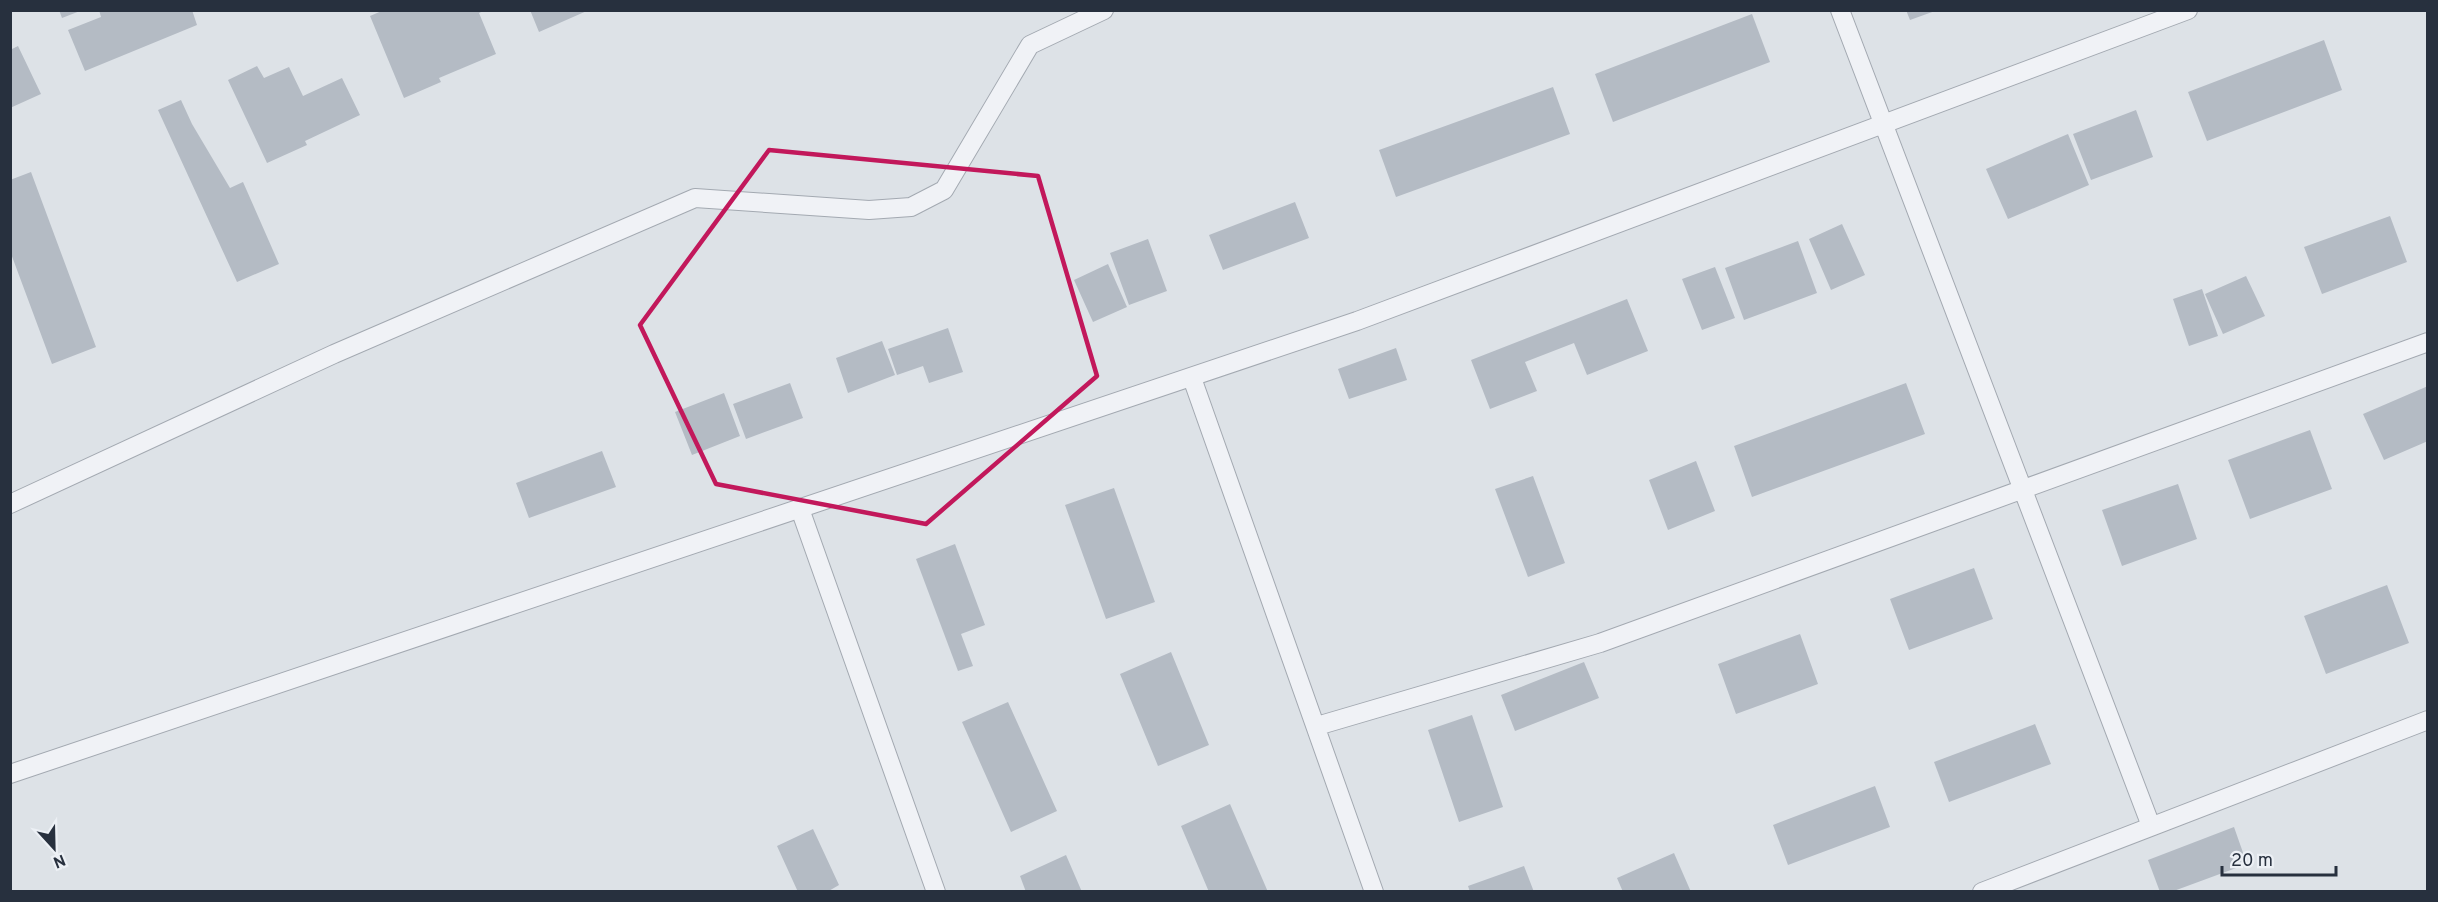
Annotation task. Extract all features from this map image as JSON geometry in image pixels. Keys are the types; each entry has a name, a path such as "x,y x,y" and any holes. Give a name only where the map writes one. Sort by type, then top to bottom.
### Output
{"lane":[{"path":"10,504 334,354 695,198 869,210 911,207 944,190 1030,45 1104,10"},
{"path":"1840,10 2151,826"},
{"path":"10,774 1357,321 2188,10"},
{"path":"1317,726 1600,644 2427,342"},
{"path":"1192,378 1374,891"},
{"path":"800,509 936,891"},
{"path":"1982,891 2427,720"}],"highlighted area":[{"path":"769,150 1038,176 1097,376 926,524 716,484 640,325"}],"building":[{"path":"59,10 80,10 80,11 62,18"},
{"path":"99,10 192,10 197,25 85,71 68,30 101,17"},
{"path":"384,10 485,10 479,13 496,54 439,78 441,82 404,98 370,16"},
{"path":"530,10 589,10 539,32"},
{"path":"1906,10 1935,10 1935,11 1910,20"},
{"path":"1752,14 1770,62 1613,122 1595,74"},
{"path":"2324,40 2342,90 2207,141 2188,92"},
{"path":"10,45 12,49 18,46 41,94 10,108"},
{"path":"257,66 264,78 289,67 303,96 342,78 360,115 305,141 307,145 267,163 228,80"},
{"path":"1553,87 1570,134 1396,197 1379,150"},
{"path":"181,100 192,124 230,188 243,182 279,264 237,282 158,110"},
{"path":"2136,110 2153,157 2091,180 2073,134"},
{"path":"2068,134 2089,185 2008,219 1986,169"},
{"path":"31,172 96,347 52,364 10,251 10,180"},
{"path":"1295,202 1309,238 1223,270 1209,235"},
{"path":"2390,216 2407,262 2322,294 2304,247"},
{"path":"1842,224 1865,275 1831,290 1809,239"},
{"path":"1148,239 1167,291 1129,305 1110,253"},
{"path":"1798,241 1817,293 1744,320 1725,268"},
{"path":"1108,264 1127,307 1093,322 1074,280"},
{"path":"1715,267 1735,318 1702,330 1682,279"},
{"path":"2246,276 2265,316 2223,334 2205,294"},
{"path":"2202,289 2218,336 2189,346 2173,299"},
{"path":"1627,299 1648,351 1587,375 1574,343 1525,362 1537,391 1490,409 1471,360"},
{"path":"948,328 963,372 929,383 923,366 897,375 888,349"},
{"path":"882,341 895,375 848,393 836,358"},
{"path":"1396,348 1407,380 1349,399 1338,369"},
{"path":"790,383 803,418 746,439 733,404"},
{"path":"1906,383 1925,434 1752,497 1734,446"},
{"path":"2428,386 2428,441 2384,460 2363,414"},
{"path":"724,393 740,436 692,455 675,412"},
{"path":"2310,430 2332,489 2250,519 2228,460"},
{"path":"602,451 616,487 529,518 516,483"},
{"path":"1696,461 1715,511 1668,530 1649,480"},
{"path":"1533,476 1565,563 1528,577 1495,489"},
{"path":"2178,484 2197,539 2122,566 2102,510"},
{"path":"1114,488 1155,602 1106,619 1065,505"},
{"path":"955,544 985,625 961,634 973,666 958,671 916,559"},
{"path":"1974,568 1993,619 1909,650 1890,599"},
{"path":"2387,585 2409,643 2326,674 2304,616"},
{"path":"1800,634 1818,684 1736,714 1718,664"},
{"path":"1171,652 1209,745 1158,766 1120,674"},
{"path":"1584,662 1599,698 1515,731 1501,695"},
{"path":"1008,702 1057,811 1011,832 962,722"},
{"path":"1472,715 1503,807 1459,822 1428,730"},
{"path":"2035,724 2051,764 1949,802 1934,762"},
{"path":"1875,786 1890,827 1788,865 1773,825"},
{"path":"1230,804 1268,892 1209,892 1181,826"},
{"path":"2234,827 2247,864 2171,892 2160,892 2148,860"},
{"path":"813,829 839,885 827,892 798,892 777,846"},
{"path":"1674,853 1691,892 1623,892 1617,878"},
{"path":"1066,855 1082,892 1026,892 1020,876"},
{"path":"1524,866 1534,892 1470,892 1468,886"}]}
